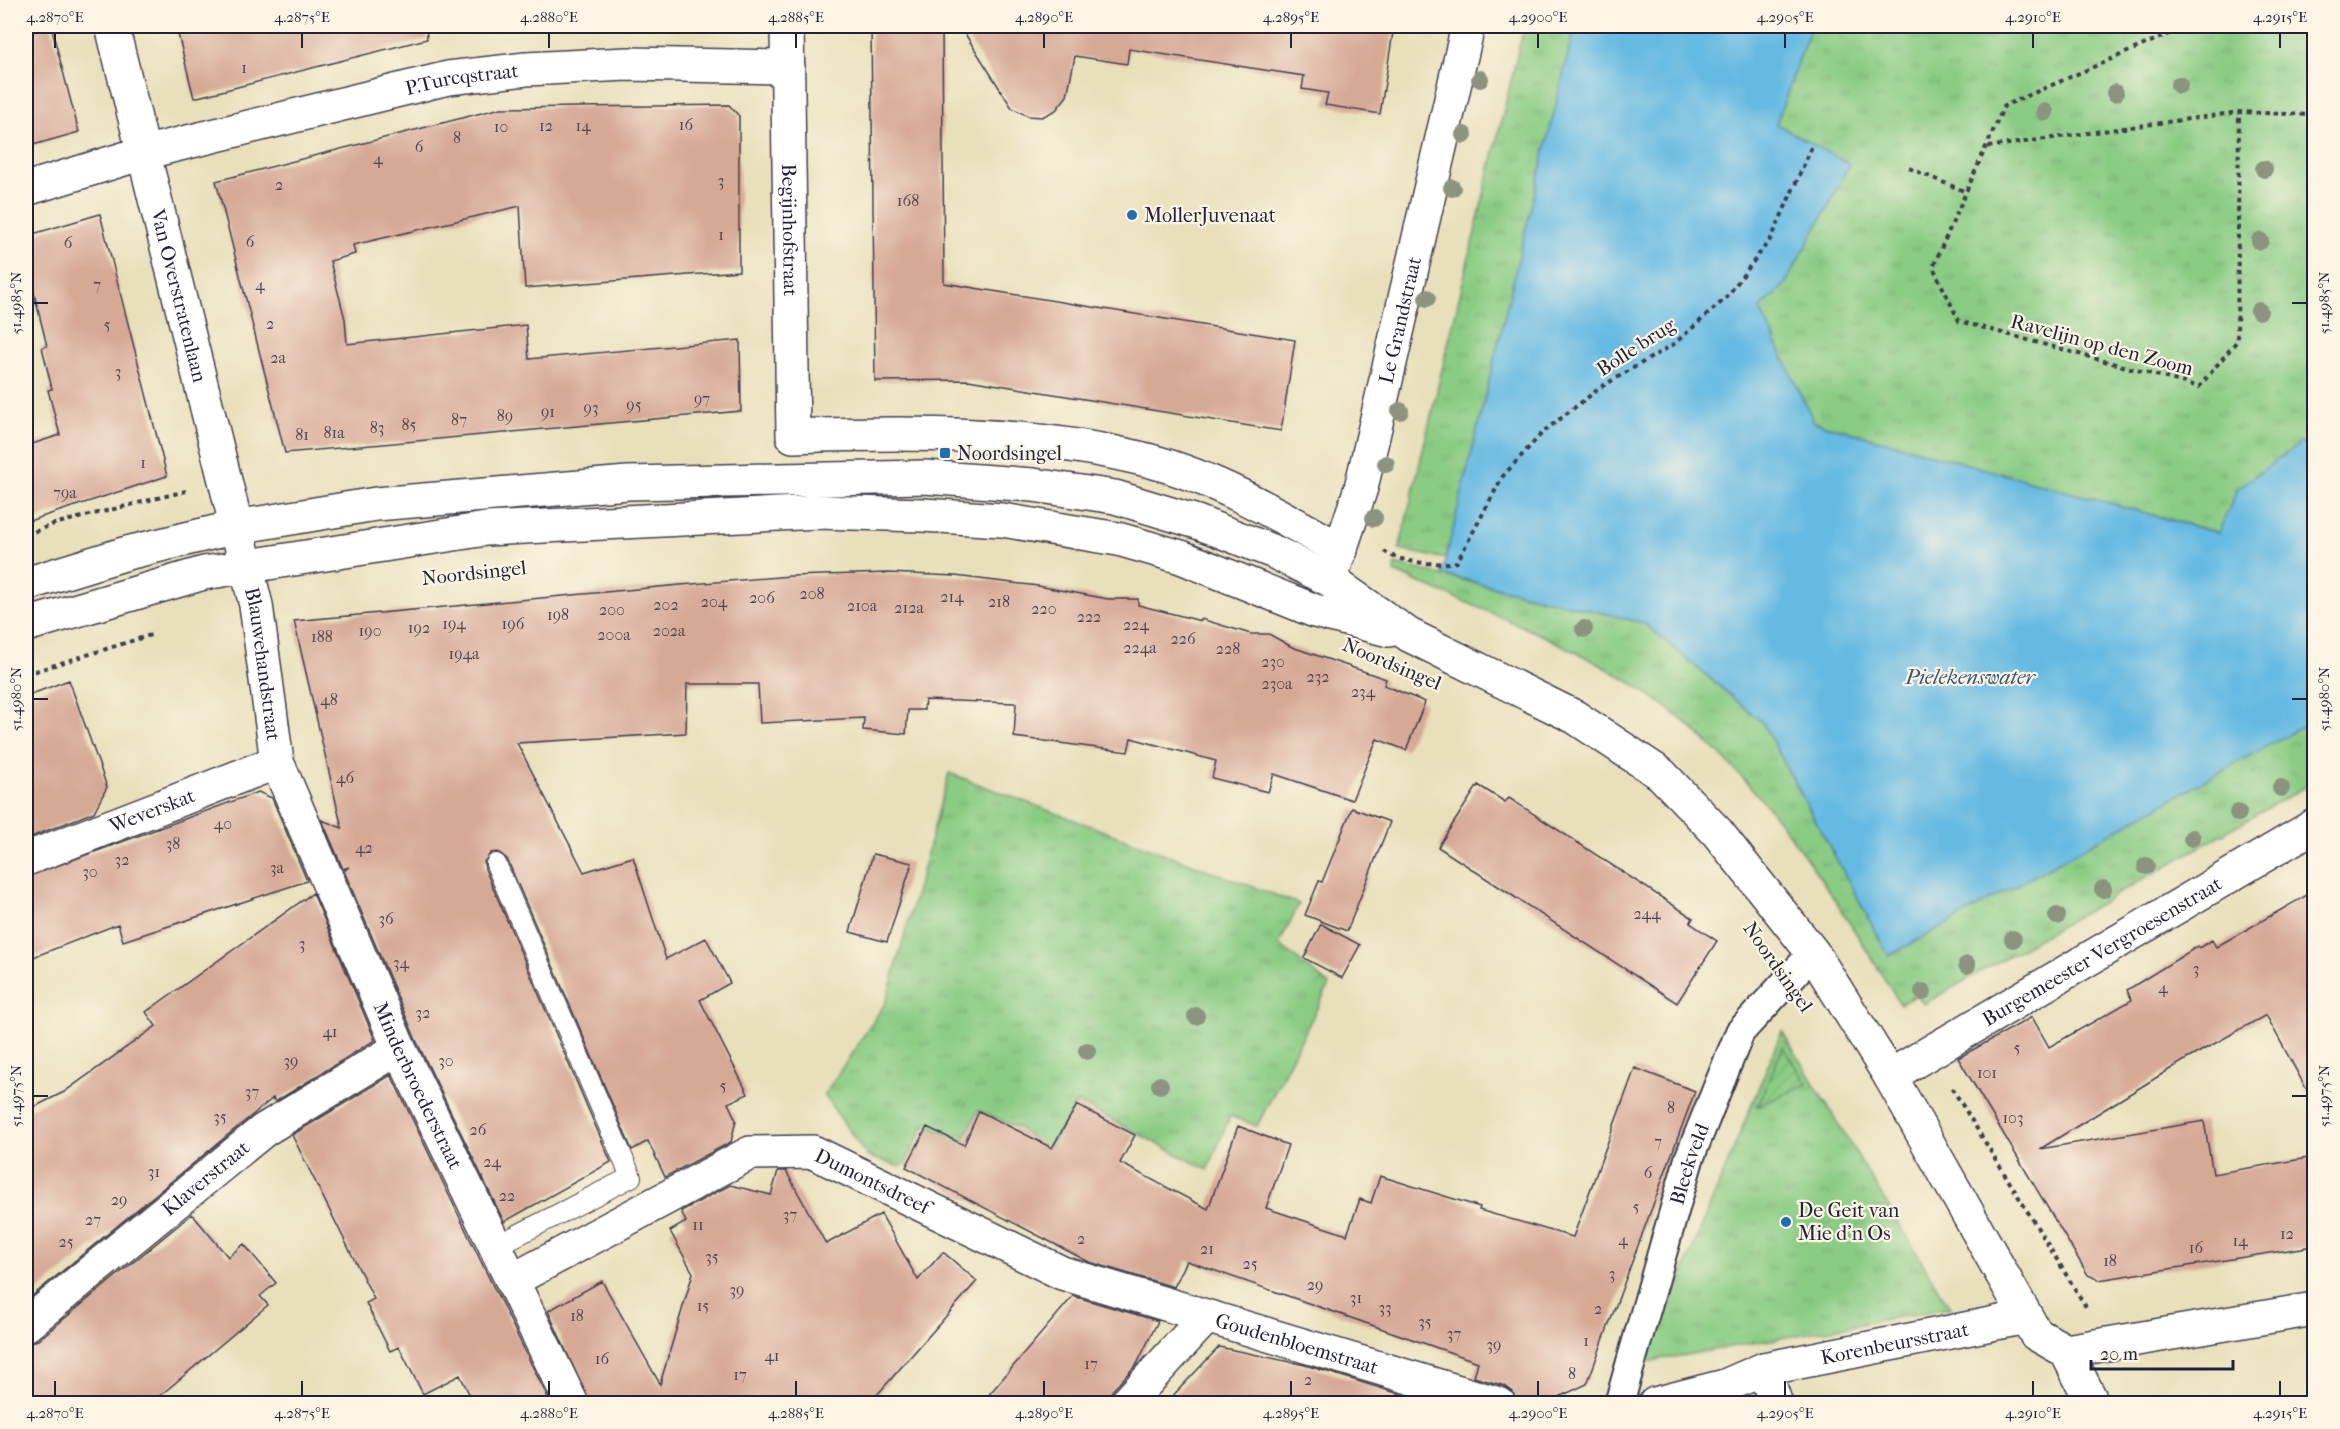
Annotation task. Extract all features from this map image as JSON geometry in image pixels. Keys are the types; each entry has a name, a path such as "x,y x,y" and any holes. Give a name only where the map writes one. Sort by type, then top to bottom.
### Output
{"street":[{"name":"Van Overstratenlaan","path":"112,26 247,565"},
{"name":"Begijnhofstraat","path":"787,26 792,436 911,432 990,436 1147,460 1220,485 1271,510 1341,550"},
{"name":"Le Grandstraat","path":"1315,611 1330,580 1361,488 1468,26"},
{"name":"P.Turcqstraat","path":"26,189 143,153 448,78 526,69 627,64 788,67"},
{"name":"Noordsingel","path":"26,584 127,553 236,527 376,504 640,483 925,477 1033,485 1115,497 1197,522 1274,552 1330,580 1409,635 1575,717 1661,774 1717,832 1813,953 1890,1076 2036,1334 2066,1352"},
{"name":"Noordsingel","path":"26,625 204,573 486,529 818,512 1002,520 1118,538 1181,557 1315,611 1409,635"},
{"name":"Blauwehandstraat","path":"247,565 256,605 277,762"},
{"name":"Weverskat","path":"26,859 277,762"},
{"name":"Minderbroederstraat","path":"277,762 399,1048 572,1404"},
{"name":"Burgemeester Vergroesenstraat","path":"1890,1076 2314,826"},
{"name":"Bleekveld","path":"1619,1404 1689,1159 1740,1032 1813,953"},
{"name":"Klaverstraat","path":"26,1325 264,1130 399,1048"},
{"name":"Dumontsdreef","path":"513,1280 750,1153 813,1152 1062,1273 1206,1317"},
{"path":"2093,1404 2066,1352 2314,1309"},
{"name":"Goudenbloemstraat","path":"1126,1404 1206,1317 1499,1404"},
{"name":"Korenbeursstraat","path":"1654,1404 1725,1386 1764,1369 2026,1317"},
{"path":"1764,1369 1776,1404"}],"lane":[{"path":"496,864 631,1177 496,1246"}],"path":[{"name":"Ravelijn op den Zoom","path":"2187,26 2004,106 1988,147 1933,267 1959,321 2199,387 2237,341 2240,111"},
{"path":"1988,147 2240,111 2311,116"},
{"name":"Bolle brug","path":"1391,557 1443,564 1457,562 1503,476 1543,432 1600,387 1674,344 1725,299 1772,237 1813,144"},
{"path":"1909,168 1966,192"},
{"path":"26,674 156,633"}],"green space":[{"path":"1524,26 1575,26 1446,559 1399,550"},
{"path":"1811,26 2314,26 2314,453 2301,443 2239,488 2219,533 1814,422 1760,309 1784,286 1849,164 1776,124"},
{"path":"1395,564 1644,623 1762,722 1889,956 2314,720 2314,782 1924,1004 1917,995 1900,1004 1842,911 1780,822 1745,780 1707,742 1666,707 1620,676 1537,633 1394,572"},
{"path":"949,773 1299,904 1279,944 1329,985 1257,1126 1230,1116 1208,1170 1077,1102 1049,1149 1018,1128 978,1110 963,1142 925,1125 906,1162 900,1167 867,1156 824,1095 886,1002"},
{"path":"1782,1031 1950,1308 1646,1362"},
{"path":"1783,1047 1807,1084 1758,1106"}],"water":[{"name":"Pielekenswater","path":"1575,26 1811,26 1776,124 1849,164 1784,286 1760,309 1814,422 2218,533 2238,488 2301,443 2314,453 2314,720 1889,956 1762,722 1644,623 1442,574"}],"building":[{"path":"26,26 51,26 79,132 26,147"},
{"path":"176,26 426,26 427,39 194,98"},
{"path":"871,26 942,26 944,283 1295,340 1281,431 968,380 875,381"},
{"path":"960,26 1394,26 1380,114 1325,105 1328,93 1302,89 1304,76 1129,49 1127,64 1075,56 1067,96 1056,110 1042,117 1028,116 1012,108"},
{"path":"729,105 739,116 739,271 525,288 520,206 353,245 355,254 330,261 345,319 347,344 526,325 529,359 740,340 741,411 285,453 216,181 501,108"},
{"path":"100,214 167,476 26,522 26,446 60,435 48,390 52,389 42,347 47,346 26,261 26,236"},
{"path":"888,573 955,576 1038,586 1108,599 1138,599 1138,605 1201,621 1201,619 1251,634 1269,634 1292,647 1386,679 1384,685 1425,702 1406,750 1377,739 1352,800 1274,774 1268,792 1212,778 1216,761 1131,738 1128,752 1014,737 1016,703 925,700 924,710 908,710 906,734 863,730 864,718 760,723 758,684 687,684 686,733 517,743 584,872 633,857 666,959 706,938 730,983 700,1000 748,1094 728,1103 736,1120 731,1142 665,1177 648,1141 632,1150 507,859 498,852 491,853 484,862 485,869 611,1162 504,1222 416,1040 344,871 349,867 343,869 322,820 342,828 294,621 791,576"},
{"path":"69,680 107,787 94,812 26,839 26,696"},
{"path":"1478,785 1505,802 1509,798 1693,918 1690,923 1717,941 1677,1003 1438,847"},
{"path":"258,792 272,798 307,881 123,941 118,924 26,960 26,877"},
{"path":"1352,808 1390,822 1347,931 1305,915 1319,881 1322,882"},
{"path":"873,854 912,863 887,942 850,932"},
{"path":"2314,891 2314,1103 2266,1015 2185,1060 2040,1149 2204,1121 2213,1174 2314,1157 2314,1246 2099,1280 2088,1275 1958,1058 2032,1017 2049,1047 2132,1000 2127,990 2198,946 2199,948 2212,940 2216,947"},
{"path":"313,893 375,1040 275,1102 273,1098 26,1301 26,1111 64,1092 156,1026 146,1012"},
{"path":"1321,924 1360,945 1342,978 1304,958"},
{"path":"1635,1068 1695,1091 1587,1384 1544,1404 1517,1404 1513,1392 1505,1386 1474,1377 1478,1362 1187,1261 1174,1287 1089,1262 906,1167 927,1127 964,1145 979,1111 1052,1148 1077,1105 1135,1135 1120,1163 1208,1209 1238,1126 1288,1145 1266,1208 1347,1235 1360,1199 1371,1203 1380,1176 1480,1207 1479,1210 1573,1237"},
{"path":"391,1075 551,1404 474,1404 460,1375 423,1394 399,1347 390,1351 366,1303 374,1299 292,1135"},
{"path":"778,1171 786,1171 826,1244 881,1214 918,1280 943,1252 977,1281 869,1404 590,1404 548,1311 602,1281 660,1384 693,1273 670,1231 686,1222 681,1211 730,1185 771,1195"},
{"path":"192,1214 228,1257 244,1244 276,1283 260,1296 268,1305 150,1404 26,1404 26,1343 38,1340"},
{"path":"1073,1296 1158,1321 1137,1364 1112,1391 1108,1404 981,1404"},
{"path":"1219,1347 1305,1365 1403,1395 1402,1404 1165,1404"}],"place":[{"name":"MollerJuvenaat","path":"1132,215"},
{"name":"Noordsingel","path":"945,453"},
{"name":"De Geit van Mie d'n Os","path":"1786,1222"}]}
